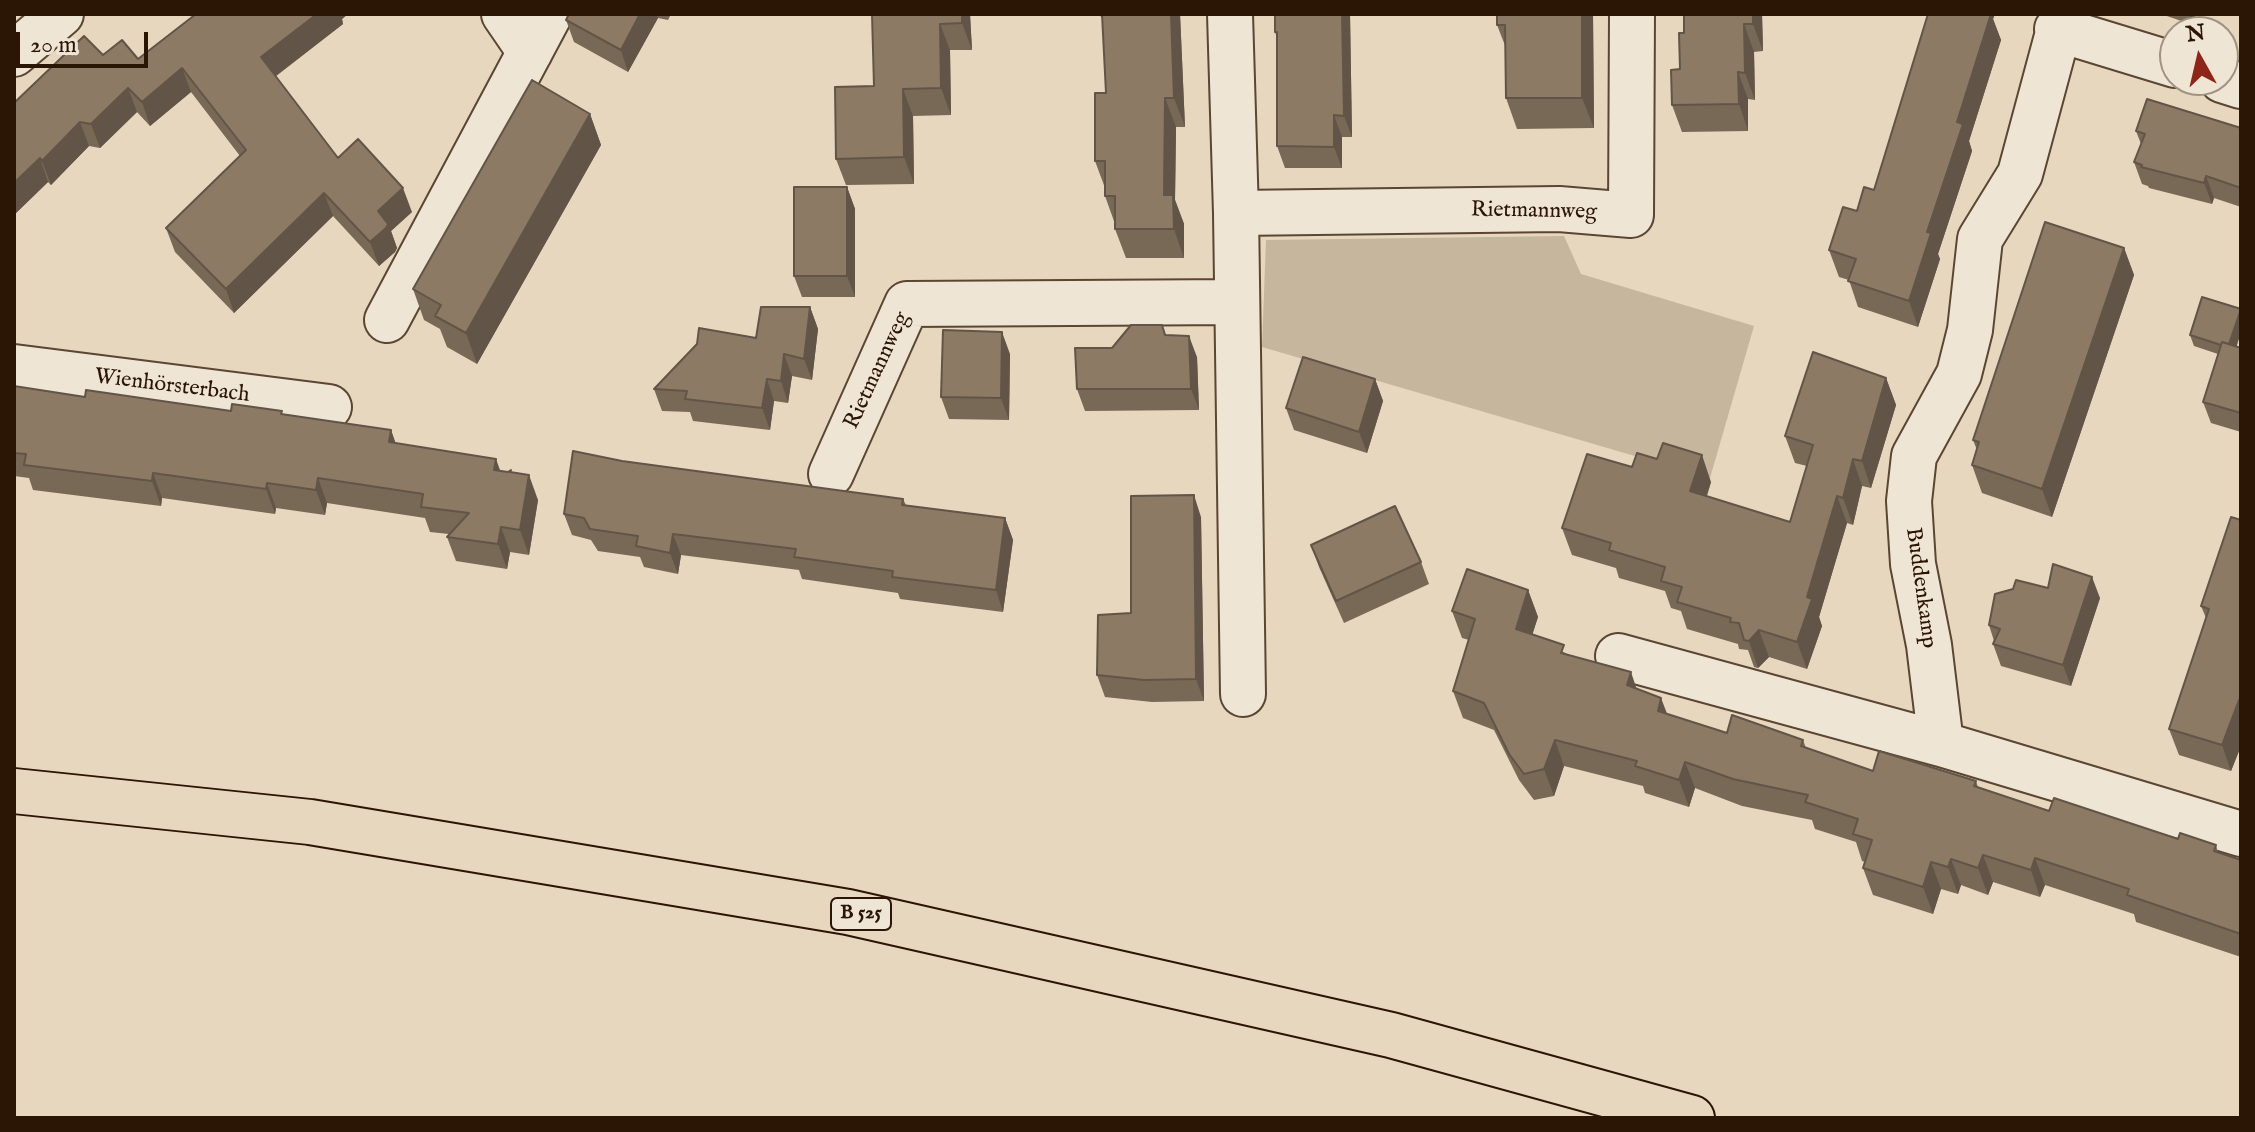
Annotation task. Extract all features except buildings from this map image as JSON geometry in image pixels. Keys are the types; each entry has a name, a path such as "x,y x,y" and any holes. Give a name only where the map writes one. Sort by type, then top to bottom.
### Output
{"main road":[{"name":"B 525","path":"14,791 310,822 848,912 1391,1035 1692,1118"}],"street":[{"path":"14,54 61,14"},
{"path":"504,14 530,52"},
{"path":"387,320 550,14"},
{"path":"1230,14 1243,694"},
{"name":"Rietmannweg","path":"1236,213 1559,209 1631,215 1632,14"},
{"name":"Buddenkamp","path":"1941,744 1929,645 1913,564 1909,501 1914,456 1959,374 1970,330 1980,239 2020,174 2060,21 2159,59"},
{"name":"Rietmannweg","path":"831,474 907,304 1236,302"},
{"name":"Wienhörsterbach","path":"14,367 329,407"},
{"path":"1618,656 1941,744 2241,834"}],"shaded area":[{"path":"1564,236 1581,274 1754,326 1710,478 1262,347 1266,240"}]}
